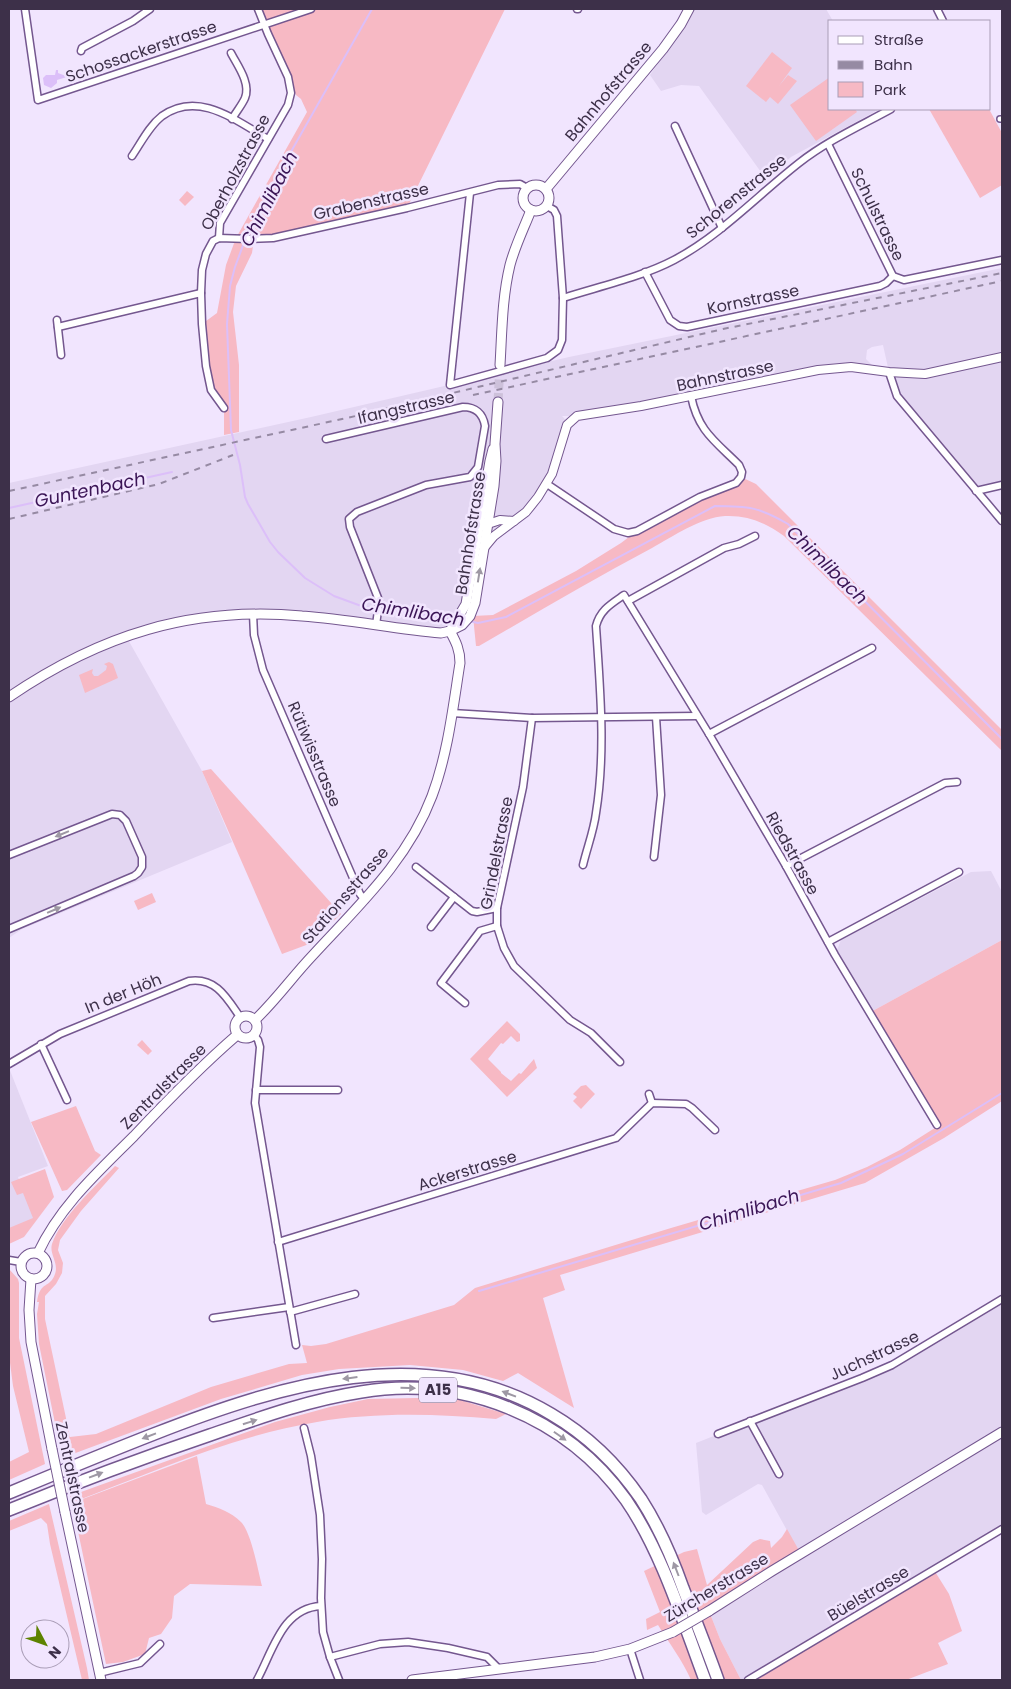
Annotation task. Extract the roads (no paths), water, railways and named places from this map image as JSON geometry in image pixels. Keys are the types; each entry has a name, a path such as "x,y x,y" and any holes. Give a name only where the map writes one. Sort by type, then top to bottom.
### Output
{"highway":[{"name":"A15","path":"9,1493 194,1418 243,1401 290,1388 338,1379 395,1374 437,1376 484,1385 531,1403 560,1419 598,1449 626,1478 650,1513 665,1542 718,1680"},
{"name":"A15","path":"9,1510 201,1438 293,1408 331,1398 361,1392 400,1388 428,1389 476,1396 513,1409 557,1433 587,1457 614,1485 632,1509 654,1552 705,1680"}],"main road":[{"name":"Bahnhofstrasse","path":"546,189 663,49 681,24 688,9"},
{"path":"539,185 546,189 550,195 547,206 542,210 531,210 524,202 523,195 527,188 539,185"},
{"path":"500,365 507,281 512,257 531,210"},
{"name":"Bahnhofstrasse","path":"455,627 475,603 484,548 482,523 491,502 496,461 495,444 498,402"},
{"name":"Bahnhofstrasse","path":"465,615 482,523 490,460 495,444"},
{"path":"9,697 33,680 95,647 126,636 185,620 213,616 253,614 377,621 441,633 455,627"},
{"name":"Stationsstrasse","path":"255,1020 365,900 400,856 420,823 432,797 442,764 452,713 460,662 455,627"},
{"path":"247,1016 255,1020 257,1030 254,1035 246,1039 237,1035 234,1027 240,1017 247,1016"},
{"name":"Zentralstrasse","path":"38,1253 53,1224 66,1206 151,1118 237,1035"},
{"path":"30,1253 38,1253 46,1259 47,1270 41,1277 31,1278 24,1274 21,1262 30,1253"},
{"name":"Zentralstrasse","path":"31,1278 29,1310 31,1342 100,1677"},
{"name":"Zürcherstrasse","path":"412,1680 580,1659 630,1649 673,1632 709,1612 772,1571 1002,1432"}],"street":[{"name":"Schossackerstrasse","path":"24,9 38,100 310,9"},
{"path":"81,51 82,48 133,21 150,9"},
{"name":"Oberholzstrasse","path":"224,408 210,390 202,324 202,270 206,254 213,241 219,238 220,222 288,105 291,93 288,78 258,9"},
{"path":"231,53 245,82 246,89 246,96 232,119"},
{"path":"132,156 149,130 161,117 185,106 200,105 214,109 268,138"},
{"name":"Schorenstrasse","path":"563,298 673,261 722,228 801,161 888,110"},
{"path":"675,126 722,228"},
{"name":"Schulstrasse","path":"828,144 893,276 904,280 1002,260"},
{"name":"Grabenstrasse","path":"219,238 273,238 498,185 520,184 527,188"},
{"path":"470,193 450,385 547,358 558,350 562,340 563,298 557,216 554,210 547,206"},
{"name":"Kornstrasse","path":"645,272 670,320 679,326 688,327 880,286 893,276"},
{"path":"61,356 58,324 201,294"},
{"name":"Bahnstrasse","path":"484,548 491,539 535,502 547,484 567,426 576,416 611,412 818,370 851,367 925,374 1002,357"},
{"path":"889,372 897,396 1002,521"},
{"path":"547,484 614,529 628,533 637,531 700,497 736,483 741,477 742,472 739,466 702,427 695,414 691,396"},
{"name":"Ifangstrasse","path":"326,439 463,407 474,408 484,420 485,426 478,467 470,477 426,485 357,512 349,518 350,527 379,603 377,621"},
{"path":"976,491 1002,485"},
{"path":"491,502 500,520"},
{"path":"482,523 500,520 514,521"},
{"path":"482,523 491,528 503,530"},
{"path":"583,865 596,815 602,762 602,716 596,626 599,617 607,606 724,548 739,544 755,536"},
{"name":"Riedstrasse","path":"626,598 786,866 828,942 937,1125"},
{"name":"Rütiwisstrasse","path":"253,614 254,635 263,670 360,894 365,900"},
{"path":"708,734 872,648"},
{"path":"452,713 532,718 697,716"},
{"path":"654,857 661,795 656,717"},
{"name":"Grindelstrasse","path":"532,718 523,788 497,908 497,926 504,948 514,966 570,1020 591,1033 620,1062"},
{"path":"786,866 945,783 957,782"},
{"path":"9,855 112,814 120,815 126,821 142,857 142,867 138,873 9,929"},
{"path":"416,867 472,911 477,912 497,908"},
{"path":"828,942 959,872"},
{"path":"431,927 454,897"},
{"path":"465,1003 441,983 480,931 497,926"},
{"name":"In der Höh","path":"9,1064 60,1034 183,983 197,980 211,983 219,989 240,1017"},
{"path":"254,1035 260,1047 255,1103 296,1345"},
{"path":"41,1044 67,1100"},
{"path":"256,1090 338,1090"},
{"path":"649,1094 652,1103 686,1104 714,1130"},
{"name":"Ackerstrasse","path":"278,1242 616,1138 652,1103"},
{"path":"9,1260 21,1262"},
{"path":"213,1318 289,1309 355,1294"},
{"name":"Juchstrasse","path":"718,1434 892,1365 1002,1299"},
{"path":"750,1421 779,1474"},
{"path":"304,1428 311,1456 320,1515 322,1559 321,1606 324,1638 339,1680"},
{"name":"Büelstrasse","path":"748,1680 1002,1529"},
{"path":"257,1680 278,1636 288,1622 305,1608 321,1606"},
{"path":"330,1657 380,1644 408,1642 488,1657 498,1669"},
{"path":"100,1677 140,1663 160,1644"},
{"path":"630,1649 640,1680"}],"waterway":[{"name":"Chimlibach","path":"247,236 284,164 372,9"},
{"name":"Chimlibach","path":"245,240 230,286 227,324 231,430 248,504 278,552 305,578 334,596 364,607 454,619"},
{"name":"Guntenbach","path":"9,508 172,472"},
{"name":"Chimlibach","path":"469,621 478,623 506,617 715,506 737,506 753,509 769,514 788,524 1002,739"},
{"name":"Chimlibach","path":"479,1291 841,1183 903,1154 1002,1093"}],"tunnel":[{"path":"498,402 500,365"}],"railway":[{"path":"9,491 347,418 723,329 1002,273"},
{"path":"473,395 1002,281"},
{"path":"9,519 159,484 233,455"}]}
